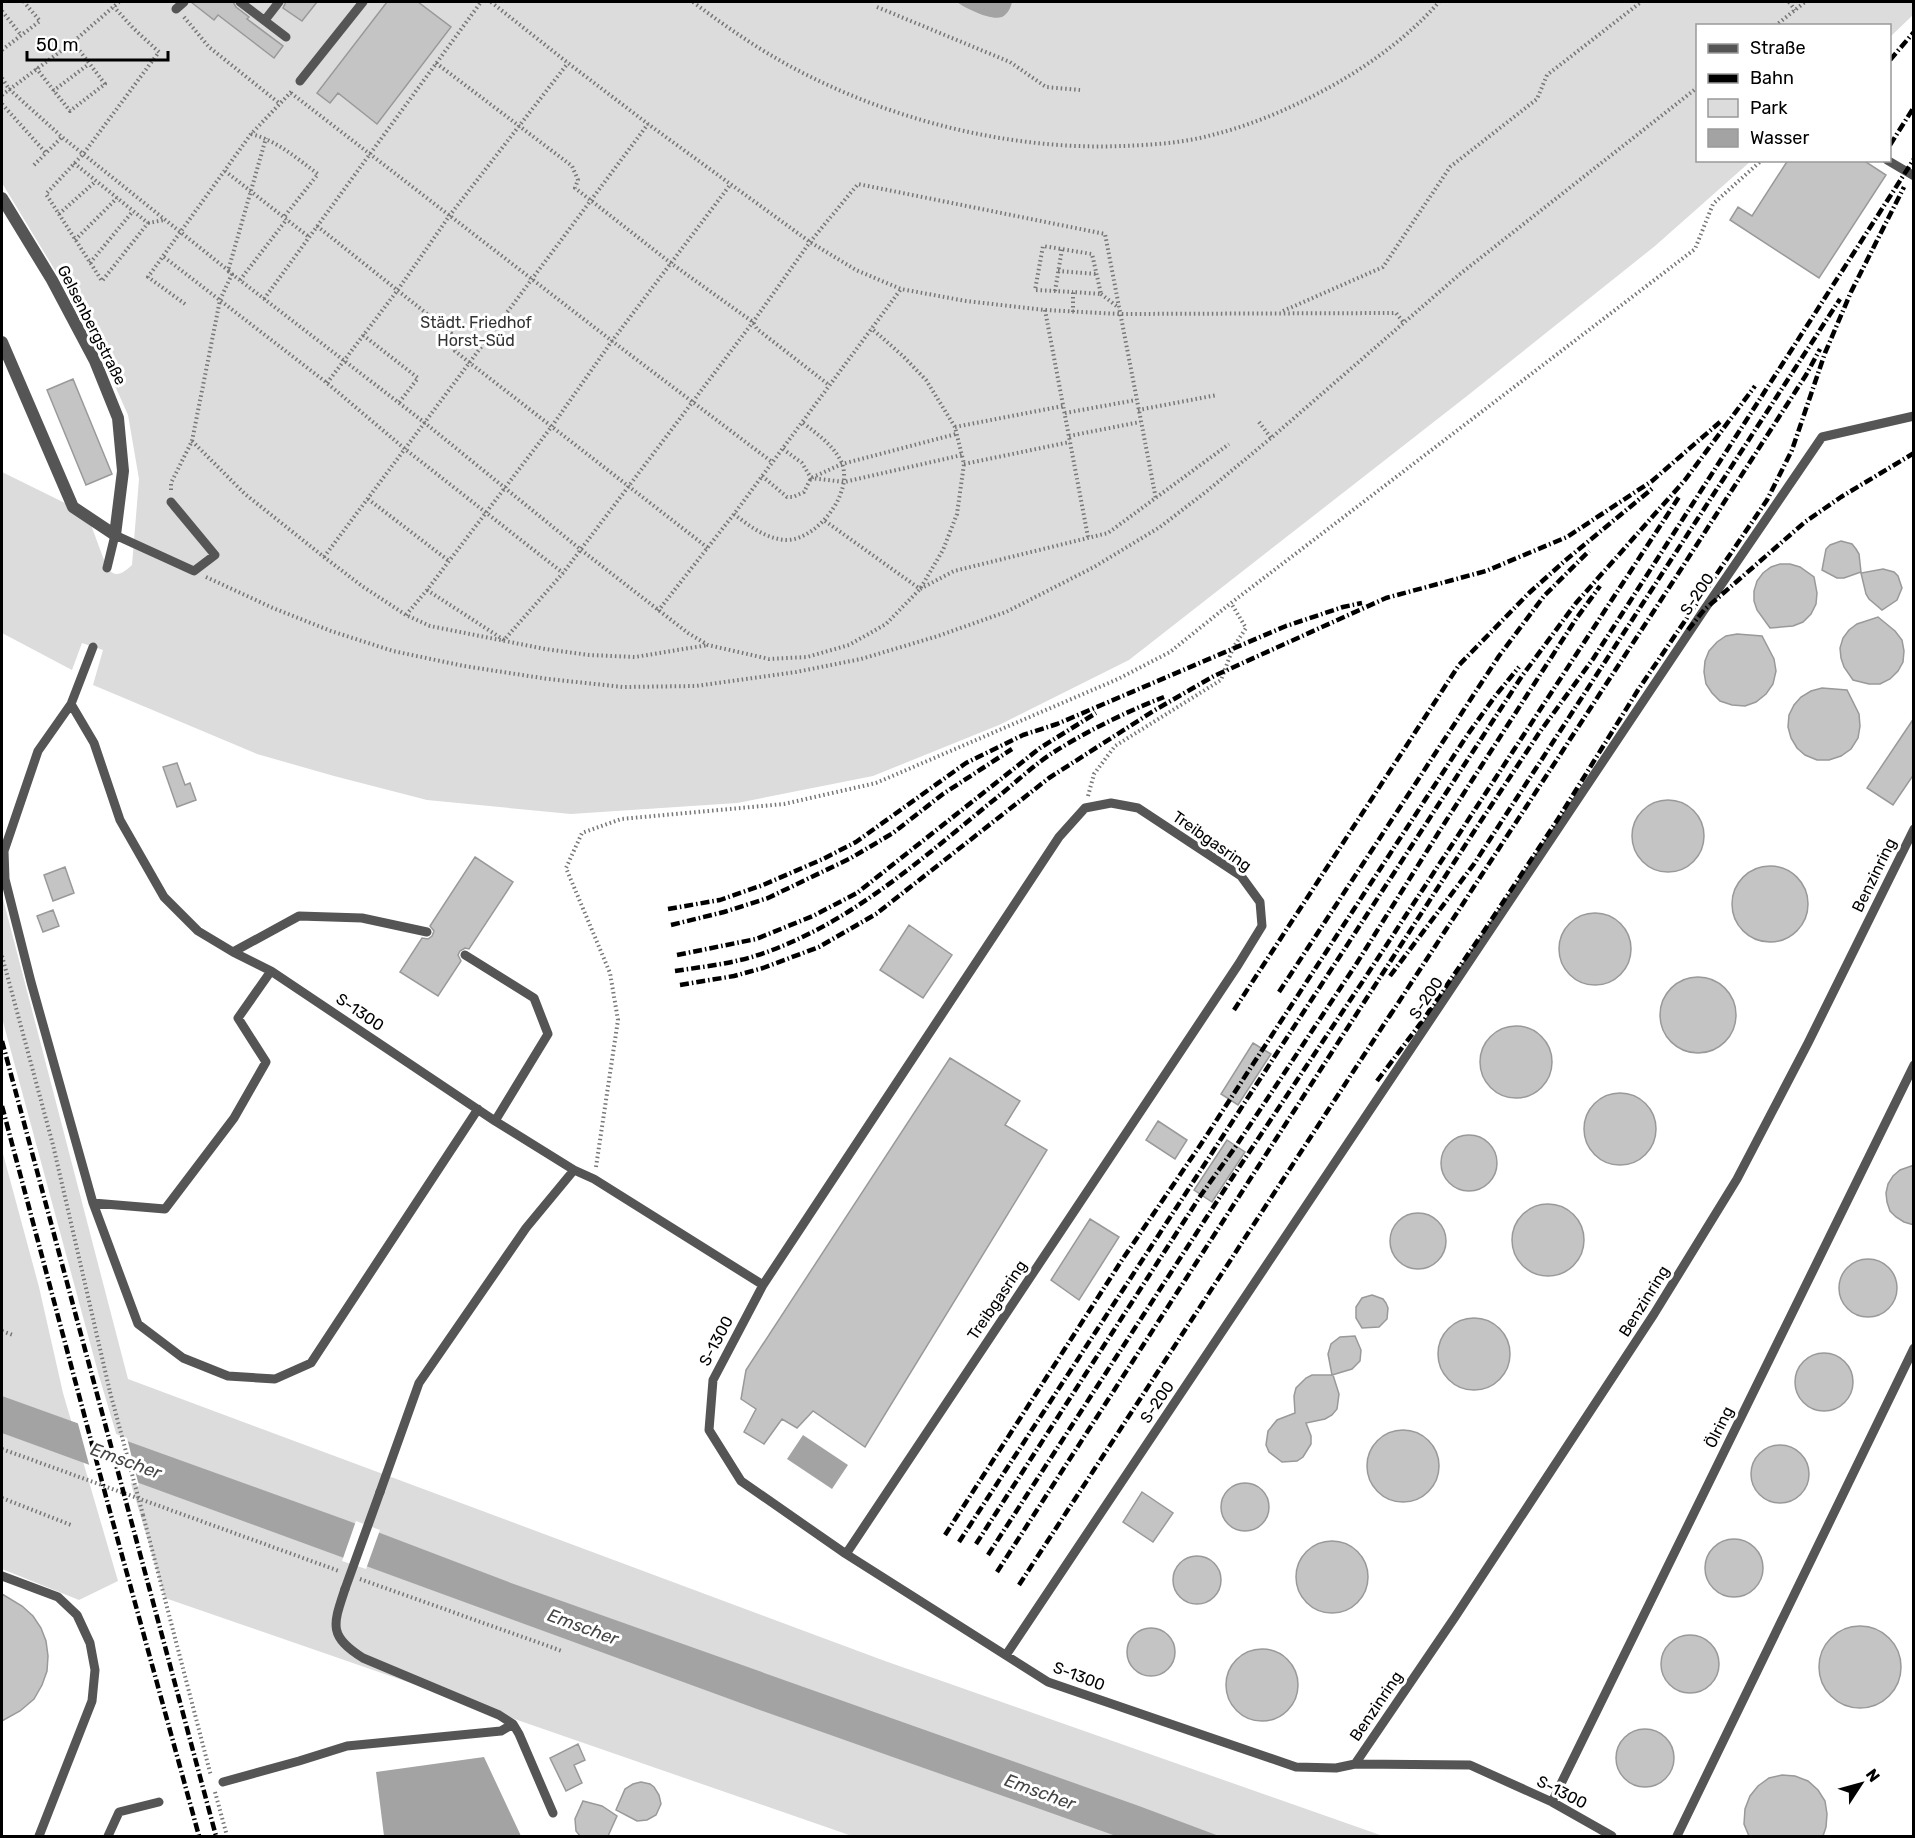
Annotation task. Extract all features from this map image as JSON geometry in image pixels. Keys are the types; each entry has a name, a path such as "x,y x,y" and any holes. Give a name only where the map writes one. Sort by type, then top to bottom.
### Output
{"street":[{"name":"Gelsenbergstraße","path":"2,198 52,279 95,361 118,418 123,471 115,535"},
{"path":"2,342 73,507 115,535"}],"lane":[{"path":"176,9 183,2"},
{"path":"240,2 286,37"},
{"path":"265,20 279,2"},
{"path":"300,81 363,2"},
{"path":"1890,162 1914,176"},
{"name":"S-200","path":"1006,1655 1822,437 1914,416"},
{"path":"107,568 115,535 194,571 215,555 171,502"},
{"path":"93,646 71,705 38,751 4,851 5,879 93,1203 138,1324 183,1358 228,1376 275,1379 312,1363 478,1109"},
{"name":"S-1300","path":"71,705 94,743 120,820 164,897 198,931 271,971 495,1121 574,1170 594,1179 763,1285 713,1380 709,1430 741,1481 846,1554 1048,1682 1296,1767 1336,1768 1355,1764 1470,1765 1552,1802 1612,1836"},
{"name":"Treibgasring","path":"846,1554 1232,975 1262,926 1260,902 1242,876 1138,808 1111,803 1085,808"},
{"path":"763,1285 1059,837 1085,808"},
{"name":"Benzinring","path":"1355,1764 1455,1617 1654,1314 1737,1179 1808,1043 1914,829"},
{"path":"233,952 299,916 362,918 427,932"},
{"path":"465,955 534,998 548,1034 495,1121"},
{"path":"93,1203 165,1209 234,1118 266,1062 238,1018 271,971"},
{"name":"Ölring","path":"1552,1802 1914,1065"},
{"path":"553,1813 513,1724 499,1715 363,1658 348,1649 337,1635 335,1621 419,1383 526,1228 574,1170"},
{"path":"1677,1836 1914,1348"},
{"path":"2,1576 57,1597 77,1616 90,1643 95,1670 92,1701 39,1836"},
{"path":"223,1782 346,1746 501,1731 513,1724"},
{"path":"108,1836 119,1812 159,1802"}],"path":[{"path":"2,50 40,21 24,2"},
{"path":"2,95 73,42 119,2"},
{"path":"264,299 481,2"},
{"path":"491,2 648,124 810,242 856,270 901,289 966,301 1073,312 1396,314 1404,323"},
{"path":"693,2 728,28 784,62 839,89 888,109 982,134 1034,143 1104,147 1155,144 1210,136 1281,111 1316,95 1364,67 1412,29 1439,2"},
{"path":"1280,313 1383,267 1450,167 1537,99 1547,75 1641,2"},
{"path":"1789,2 1795,10"},
{"path":"1778,24 1805,2"},
{"path":"114,6 133,28 159,52 84,153 46,194 102,281 148,223 164,220"},
{"path":"877,7 1010,62 1046,87 1080,90"},
{"path":"176,9 209,47 279,103"},
{"path":"2,11 21,35"},
{"path":"36,68 70,111 105,84 73,42"},
{"path":"436,63 572,166 578,180 575,188 672,264 753,322 757,329 829,385"},
{"path":"327,383 398,291 450,215 568,63"},
{"path":"53,91 90,64"},
{"path":"2,78 9,89 62,137 181,234 425,423 658,610 708,645 769,659 807,657 849,645 886,624 920,589 943,550 957,514 964,464 955,427 926,380 871,328"},
{"path":"185,304 148,277 251,134 300,81"},
{"path":"194,571 331,632 393,651 464,666 548,679 623,687 696,686 795,672 861,659 938,636 1006,612 1142,540 1207,491 1271,438 1460,274 1696,89"},
{"path":"290,93 772,462"},
{"path":"2,104 46,153"},
{"path":"324,557 648,124"},
{"path":"240,280 318,174 280,146 266,138 251,134"},
{"path":"34,165 62,137"},
{"path":"171,502 171,483 192,441 220,300 230,272 266,138"},
{"path":"594,1179 618,1020 610,973 566,868 582,833 621,819 784,804 876,783 1118,679 1170,652 1695,249 1713,204 1760,162"},
{"path":"74,164 148,223"},
{"path":"225,171 309,237"},
{"path":"59,214 96,181"},
{"path":"504,640 563,573 753,322 810,242 858,184 1105,234 1156,499"},
{"path":"406,615 552,426 612,341 730,185"},
{"path":"75,240 117,198"},
{"path":"90,263 133,211"},
{"path":"317,226 451,333 455,351 708,548"},
{"path":"1101,294 1092,254 1043,246 1035,290 1101,294 1119,308"},
{"path":"1055,291 1062,249"},
{"path":"164,257 327,383 563,573"},
{"path":"1058,271 1096,274"},
{"path":"658,610 734,514 901,289"},
{"path":"1073,292 1073,312"},
{"path":"1046,310 1088,537"},
{"path":"363,335 418,378 398,404"},
{"path":"1138,410 1217,395"},
{"path":"1065,413 1136,400"},
{"path":"955,427 1063,406"},
{"path":"734,514 752,528 774,538 789,540 807,535 825,521 833,509 844,482 842,464 830,445 802,422"},
{"path":"1069,436 1140,422"},
{"path":"1259,422 1271,438"},
{"path":"762,476 787,496 793,498 804,492 812,478 842,464 956,434"},
{"path":"192,441 245,494 324,557 406,615 430,626 545,649 589,655 635,657 708,645"},
{"path":"964,464 1070,442"},
{"path":"920,589 954,572 1108,533 1229,444"},
{"path":"783,448 802,463 812,478 844,482 962,454"},
{"path":"368,499 449,561"},
{"path":"825,521 920,589"},
{"path":"427,590 504,640"},
{"path":"1085,808 1094,774 1115,746 1221,680 1233,648 1246,628 1231,603"},
{"path":"2,956 53,1145 110,1392 212,1778"},
{"path":"2,1331 13,1335"},
{"path":"2,1449 349,1574"},
{"path":"2,1498 71,1525"},
{"path":"360,1578 562,1652"},
{"path":"215,1789 227,1836"}],"green space":[{"name":"Städt. Friedhof Horst-Süd","path":"2,2 1913,2 1913,15 1891,36 1891,24 1696,24 1696,162 1750,162 1655,246 1129,660 999,725 873,776 737,803 571,814 427,800 257,754 93,685 103,650 82,643 72,670 2,633 2,472 73,507 91,525 107,568 116,574 132,565 139,479 128,415 87,323 2,183"},
{"path":"2,895 128,1379 885,1661 1383,1836 852,1836 165,1598 99,1376 2,1018"},
{"path":"2,1150 39,1287 63,1393 118,1581 79,1600 2,1569"}],"water":[{"path":"957,2 1012,2 1006,14 997,18 978,13"},
{"name":"Emscher","path":"2,1396 346,1520 511,1583 1219,1836 1116,1836 757,1709 2,1433"},
{"path":"803,1435 848,1465 832,1489 787,1459"},
{"path":"484,1757 521,1836 384,1836 376,1772"}],"pier":[{"path":"77,1420 127,1438 139,1486 90,1468"},
{"path":"356,1521 380,1530 366,1569 342,1561"}],"building":[{"path":"191,2 233,2 249,17 247,19 283,46 274,58 218,15 214,20"},
{"path":"286,2 317,2 302,21 283,8"},
{"path":"387,2 418,2 451,27 377,124 338,93 330,103 317,93"},
{"path":"1787,162 1866,162 1886,175 1819,278 1730,220 1738,207 1752,216"},
{"path":"73,379 112,474 86,485 47,390"},
{"path":"1841,541 1852,544 1856,549 1859,554 1861,572 1837,578 1822,570 1826,549"},
{"path":"1780,564 1800,567 1814,577 1817,593 1816,604 1811,614 1803,622 1793,626 1770,628 1757,610 1754,591 1763,573"},
{"path":"1883,569 1894,572 1898,576 1902,588 1897,600 1882,610 1866,594 1861,573"},
{"path":"1878,617 1902,640 1903,662 1890,679 1880,684 1853,680 1841,658 1840,648 1843,638 1857,624"},
{"path":"1737,634 1762,636 1774,659 1776,671 1773,684 1766,694 1756,702 1745,706 1720,701 1706,684 1704,672 1709,651 1726,636"},
{"path":"1822,688 1847,690 1859,714 1858,738 1851,749 1829,760 1817,760 1805,755 1797,748 1788,727 1789,715 1794,705 1801,697"},
{"path":"1914,718 1914,774 1893,805 1867,788"},
{"path":"177,763 185,785 190,783 196,800 177,807 163,767"},
{"path":"1668,800 1688,806 1698,816 1704,836 1698,856 1688,866 1668,872 1648,866 1638,856 1632,836 1638,816 1648,806"},
{"path":"475,857 513,882 469,949 465,948 460,951 458,955 461,961 438,996 400,972 422,938 428,939 432,936 434,931 430,926"},
{"path":"1763,866 1777,866 1791,872 1802,883 1808,897 1805,919 1797,931 1777,942 1763,942 1749,936 1738,925 1732,911 1732,897 1738,883 1749,872"},
{"path":"65,867 74,893 53,901 44,875"},
{"path":"53,910 59,926 43,932 37,916"},
{"path":"1595,913 1615,919 1625,929 1631,949 1625,969 1615,979 1595,985 1575,979 1565,969 1559,949 1565,929 1575,919"},
{"path":"909,925 952,955 923,998 880,970"},
{"path":"1691,977 1705,977 1719,983 1730,994 1736,1008 1733,1030 1725,1042 1705,1053 1691,1053 1677,1047 1666,1036 1660,1022 1660,1008 1666,994 1677,983"},
{"path":"1516,1026 1536,1032 1546,1042 1552,1062 1546,1082 1536,1092 1516,1098 1496,1092 1486,1082 1480,1062 1486,1042 1496,1032"},
{"path":"1253,1043 1271,1054 1238,1105 1221,1094"},
{"path":"950,1058 1020,1101 1005,1125 1047,1150 865,1447 813,1411 797,1428 782,1419 764,1444 744,1432 756,1409 741,1399 746,1370"},
{"path":"1620,1093 1640,1099 1650,1109 1656,1129 1650,1149 1640,1159 1620,1165 1600,1159 1590,1149 1584,1129 1590,1109 1600,1099"},
{"path":"1158,1121 1187,1140 1175,1159 1146,1140"},
{"path":"1469,1135 1480,1137 1489,1143 1495,1152 1497,1163 1495,1174 1489,1183 1480,1189 1469,1191 1458,1189 1449,1183 1443,1174 1441,1163 1443,1152 1449,1143 1458,1137"},
{"path":"1227,1140 1245,1152 1212,1202 1194,1190"},
{"path":"1914,1165 1914,1225 1904,1222 1890,1211 1886,1193 1893,1176 1900,1170"},
{"path":"1548,1204 1568,1210 1578,1220 1584,1240 1578,1260 1568,1270 1548,1276 1528,1270 1518,1260 1512,1240 1518,1220 1528,1210"},
{"path":"1418,1213 1429,1215 1438,1221 1444,1230 1446,1241 1444,1252 1438,1261 1429,1267 1418,1269 1407,1267 1398,1261 1392,1252 1390,1241 1392,1230 1398,1221 1407,1215"},
{"path":"1090,1219 1119,1237 1079,1300 1051,1280"},
{"path":"1868,1259 1879,1261 1892,1272 1897,1288 1895,1299 1884,1312 1868,1317 1857,1315 1844,1304 1839,1288 1841,1277 1852,1264"},
{"path":"1372,1295 1383,1299 1386,1303 1387,1319 1379,1327 1362,1328 1356,1318 1356,1307 1362,1298"},
{"path":"1474,1318 1494,1324 1504,1334 1510,1354 1504,1374 1494,1384 1474,1390 1454,1384 1444,1374 1438,1354 1444,1334 1454,1324"},
{"path":"1355,1336 1361,1350 1360,1361 1352,1369 1332,1375 1328,1354 1331,1344 1340,1337"},
{"path":"1824,1353 1835,1355 1848,1366 1853,1382 1851,1393 1840,1406 1824,1411 1813,1409 1800,1398 1795,1382 1797,1371 1808,1358"},
{"path":"1312,1375 1333,1375 1339,1394 1337,1409 1325,1419 1306,1423 1311,1436 1311,1444 1303,1457 1297,1461 1282,1462 1269,1452 1266,1445 1268,1431 1277,1420 1295,1413 1296,1388"},
{"path":"1403,1430 1423,1436 1433,1446 1439,1466 1433,1486 1423,1496 1403,1502 1383,1496 1373,1486 1367,1466 1373,1446 1383,1436"},
{"path":"1780,1445 1791,1447 1804,1458 1809,1474 1807,1485 1796,1498 1780,1503 1769,1501 1756,1490 1751,1474 1753,1463 1764,1450"},
{"path":"1240,1483 1250,1483 1262,1490 1269,1502 1269,1512 1262,1524 1250,1531 1240,1531 1225,1520 1221,1512 1221,1502 1232,1487"},
{"path":"1142,1492 1173,1513 1153,1542 1123,1522"},
{"path":"1734,1539 1745,1541 1758,1552 1763,1568 1761,1579 1750,1592 1734,1597 1723,1595 1710,1584 1705,1568 1707,1557 1718,1544"},
{"path":"1332,1541 1352,1547 1362,1557 1368,1577 1362,1597 1352,1607 1332,1613 1312,1607 1302,1597 1296,1577 1302,1557 1312,1547"},
{"path":"1192,1556 1202,1556 1214,1563 1221,1575 1221,1585 1214,1597 1202,1604 1192,1604 1177,1593 1173,1585 1173,1575 1184,1560"},
{"path":"2,1594 33,1616 46,1641 48,1656 47,1671 34,1699 20,1711 2,1721"},
{"path":"1852,1626 1868,1626 1883,1633 1894,1644 1901,1659 1898,1683 1889,1696 1868,1708 1852,1708 1837,1701 1826,1690 1819,1675 1819,1659 1826,1644 1837,1633"},
{"path":"1146,1628 1156,1628 1168,1635 1175,1647 1175,1657 1168,1669 1156,1676 1146,1676 1131,1665 1127,1657 1127,1647 1138,1632"},
{"path":"1690,1635 1701,1637 1714,1648 1719,1664 1717,1675 1706,1688 1690,1693 1679,1691 1666,1680 1661,1664 1663,1653 1674,1640"},
{"path":"1262,1649 1282,1655 1292,1665 1298,1685 1292,1705 1282,1715 1262,1721 1242,1715 1232,1705 1226,1685 1232,1665 1242,1655"},
{"path":"1645,1729 1656,1731 1669,1742 1674,1758 1672,1769 1661,1782 1645,1787 1634,1785 1621,1774 1616,1758 1618,1747 1629,1734"},
{"path":"578,1744 585,1760 574,1765 582,1783 566,1791 550,1758"},
{"path":"1782,1775 1795,1776 1808,1781 1818,1790 1825,1801 1827,1814 1823,1836 1749,1836 1744,1824 1745,1809 1750,1796 1769,1778"},
{"path":"641,1782 654,1787 661,1804 656,1815 647,1820 637,1821 616,1810 625,1789"},
{"path":"583,1801 602,1806 617,1816 608,1836 580,1836 576,1831 575,1819"}],"railway":[{"path":"1891,59 1914,32"},
{"path":"1891,143 1914,107"},
{"path":"997,1572 1475,830 1539,733 1593,659 1914,159"},
{"path":"1377,1081 1423,1020 1484,931 1558,819 1638,690 1767,500 1792,450 1825,353 1851,292 1904,187"},
{"path":"1390,976 1474,864 1840,299"},
{"path":"1389,1017 1676,577 1806,375 1820,349"},
{"path":"959,1542 1522,676 1576,603 1685,480 1755,386"},
{"path":"680,985 734,976 819,947 876,914 1049,778 1155,710 1214,676 1386,598 1486,571 1567,537 1652,481 1720,422"},
{"path":"1688,630 1704,610 1805,522 1841,497 1914,453"},
{"path":"1234,1010 1459,665 1529,593 1653,488"},
{"path":"988,1555 1234,1175 1679,497"},
{"path":"1279,992 1499,656 1544,596 1589,551"},
{"path":"976,1544 1201,1195 1355,966 1576,619 1600,586"},
{"path":"668,909 720,900 763,885 823,859 856,842 966,763 1023,735 1057,724 1286,626 1362,603"},
{"path":"945,1535 1122,1260 1201,1144 1468,734 1519,667"},
{"path":"675,971 755,956 788,944 820,928 880,891 908,870 1054,752 1108,722 1164,697"},
{"path":"677,955 756,939 813,916 857,893 1040,748 1096,713"},
{"path":"671,925 768,898 851,858 893,833 943,794 1012,749"},
{"path":"1019,1585 1392,1012"},
{"path":"2,1041 216,1836"},
{"path":"2,1106 199,1836"}]}
